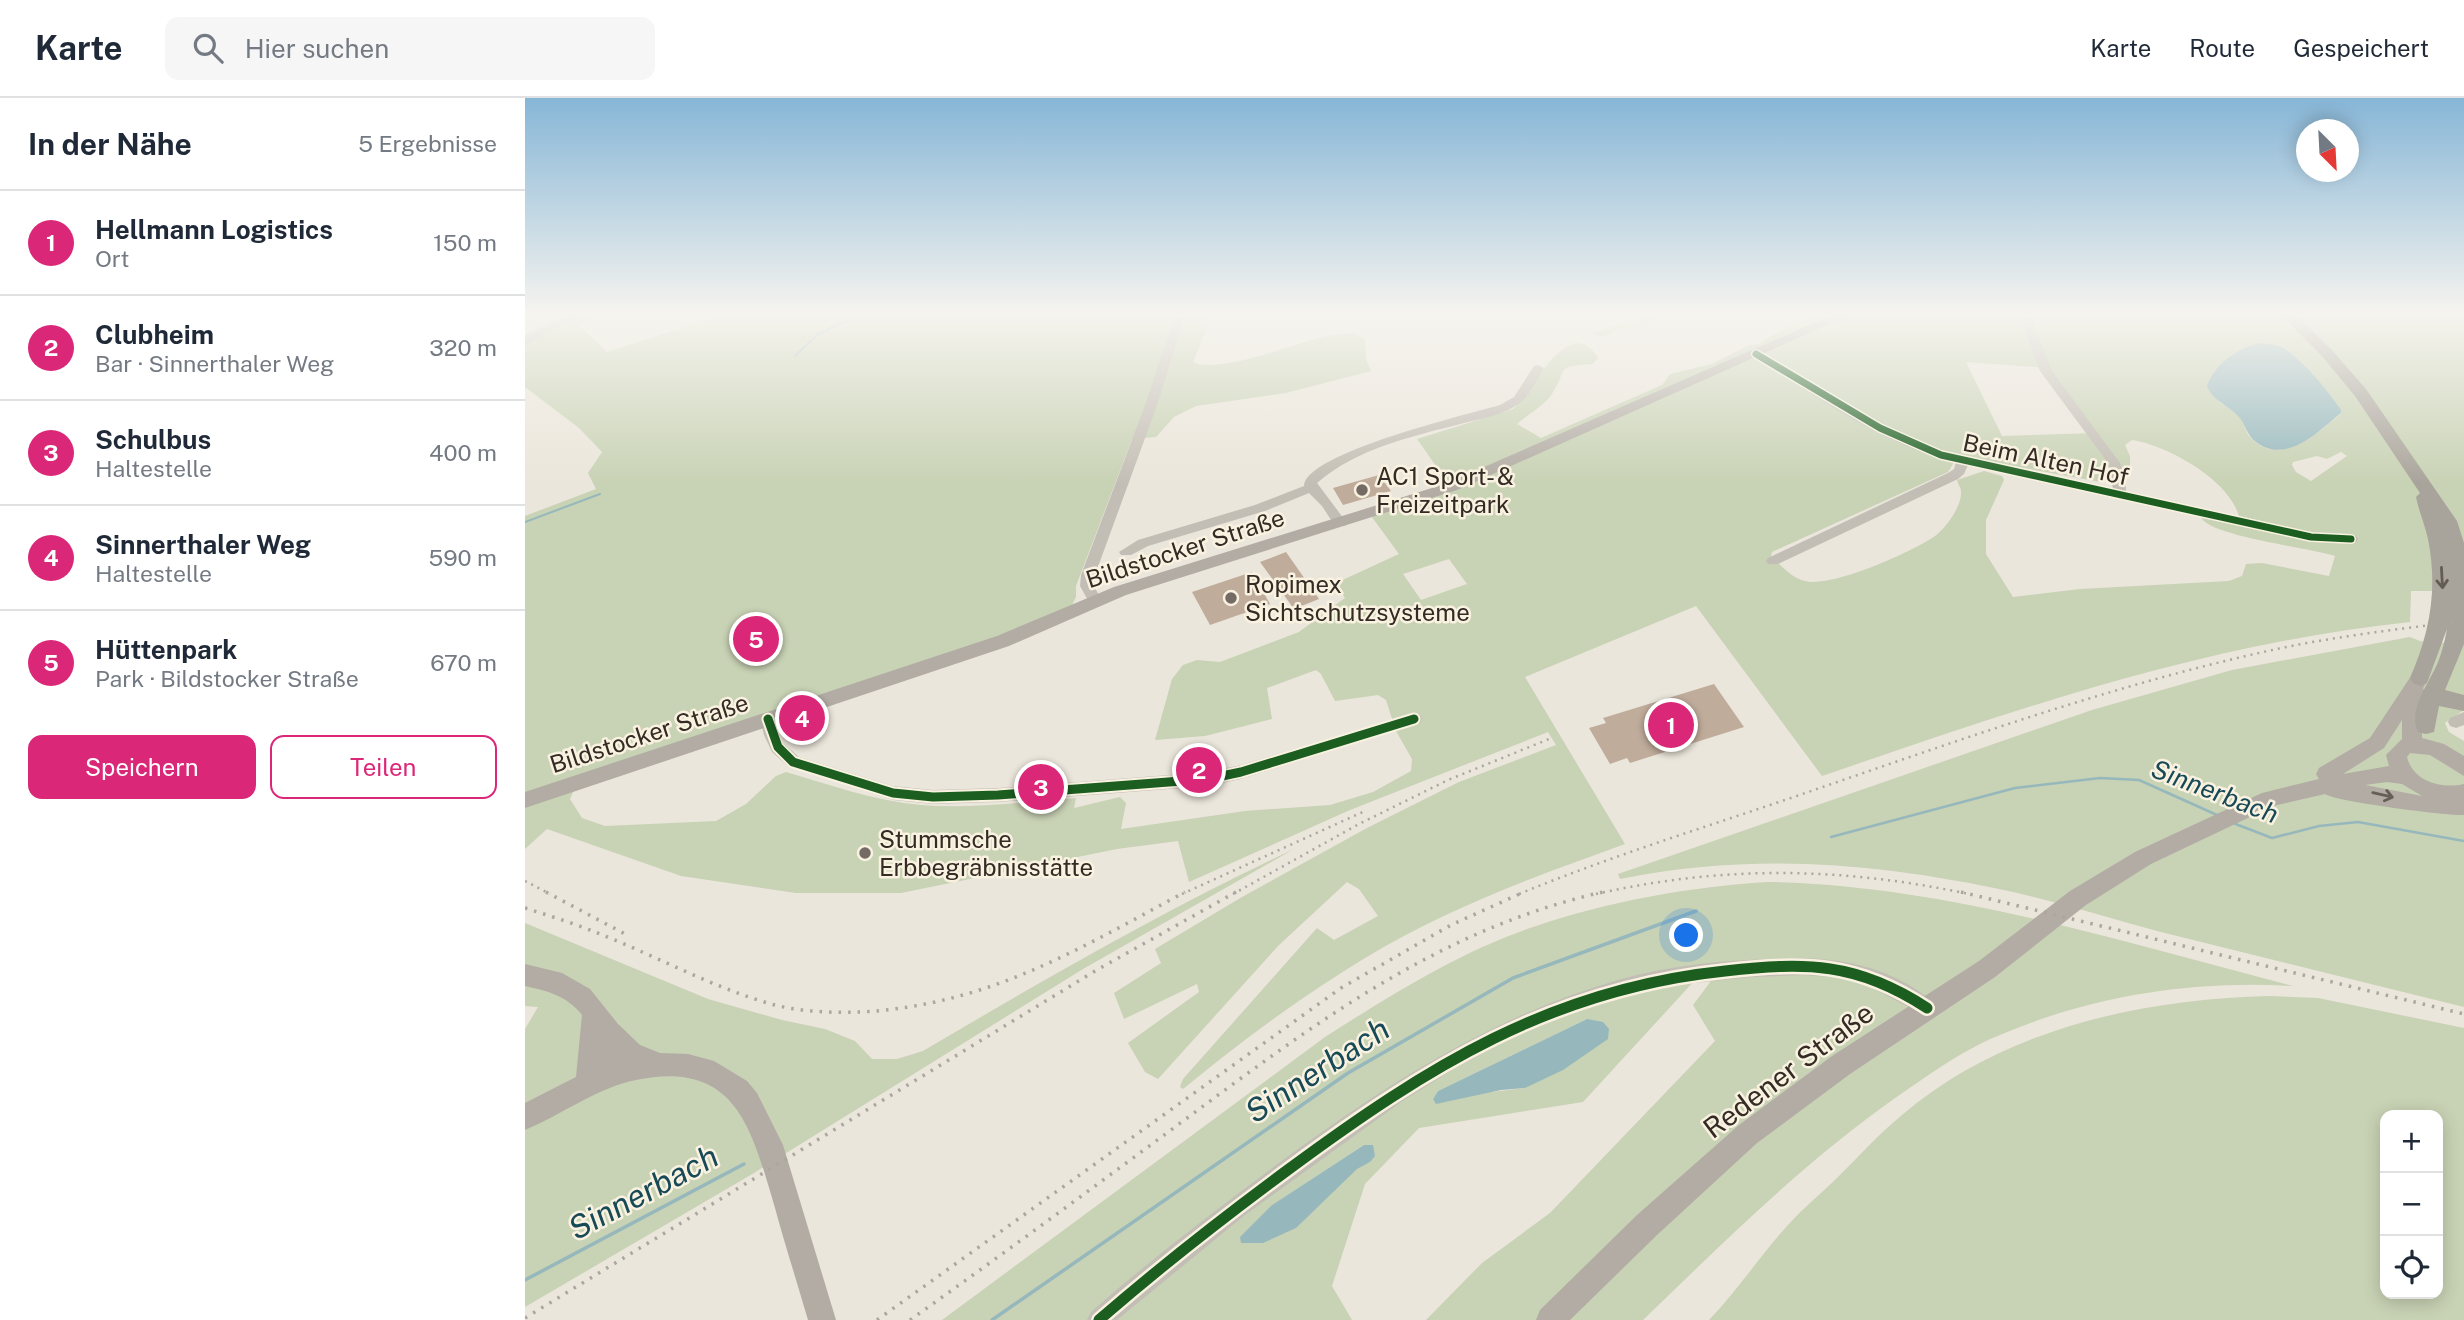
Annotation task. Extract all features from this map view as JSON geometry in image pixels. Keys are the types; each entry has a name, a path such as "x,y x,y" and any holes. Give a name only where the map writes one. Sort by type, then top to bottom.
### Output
{"highway":[{"path":"2343,370 2363,392 2423,485 2437,500 2448,521 2456,546 2460,575 2457,629 2453,650 2430,686 2426,726"},
{"path":"2430,686 2460,711"}],"main road":[{"name":"Bildstocker Straße","path":"525,800 1003,641 1095,601 1163,577 1340,523 1479,475 1719,370"},
{"path":"2412,745 2412,706 2430,686"},
{"path":"2326,774 2377,743 2430,686"},
{"path":"2426,726 2458,760"},
{"path":"2458,760 2427,746 2412,745 2399,750 2402,769 2430,791 2441,794 2464,792"},
{"name":"Redener Straße","path":"1550,1320 1647,1225 1748,1134 1841,1065 1987,969 2078,898 2143,858 2269,799 2291,783 2326,774 2383,767 2402,769"},
{"name":"Redener Straße","path":"2269,799 2402,769"},
{"path":"2291,795 2351,791 2423,805 2464,807"},
{"path":"525,975 562,984 582,997 609,1032 632,1054 663,1065"},
{"path":"594,1013 598,1079"},
{"path":"598,1079 613,1043 609,1032"},
{"path":"525,1117 565,1092 638,1067 694,1067 720,1076 739,1090 755,1112 770,1149 822,1320"}],"street":[{"path":"1095,601 1087,586 1088,575 1162,370"},
{"path":"1340,523 1327,503 1311,488 1310,482 1315,476 1341,459 1511,404 1536,370"},
{"name":"Beim Alten Hof","path":"1783,370 1905,441 1963,461 2311,537 2351,539"},
{"path":"2046,370 2114,463 2119,477 2120,495"},
{"path":"1773,561 1953,476 1960,471 1963,461"},
{"path":"1126,552 1143,543 1260,508 1311,488"},
{"path":"768,719 775,746 788,760 893,793 933,797 998,795 1208,779 1241,772 1415,719"},
{"path":"1098,1320 1168,1259 1368,1109 1462,1052 1544,1012 1611,989 1710,970 1812,964 1873,975 1902,989 1927,1008"}],"green space":[{"path":"525,370 1371,371 1286,393 1196,406 1174,417 1156,437 1132,439 1076,586 1076,597 1071,607 960,651 580,776 570,799 582,818 605,826 716,821 746,804 776,776 786,772 870,796 921,805 979,806 1076,798 1074,808 1120,797 1126,803 1121,829 1245,811 1330,805 1373,792 1411,771 1412,759 1396,731 1386,700 1378,695 1335,701 1321,674 1316,670 1267,688 1272,719 1205,736 1155,740 1172,679 1183,665 1197,660 1220,662 1299,632 1345,598 1336,583 1399,554 1366,509 1448,483 1417,439 1513,409 1543,370 1564,370 1549,398 1517,424 1541,438 1662,385 1670,374 1687,370 1970,370 2002,436 2094,433 2048,370 2216,370 2214,372 2218,401 2239,416 2249,435 2262,446 2273,450 2298,445 2341,414 2308,370 2464,370 2464,591 2411,591 2410,622 2333,632 2258,646 2112,682 1822,776 1696,606 1525,677 1625,844 1492,895 1396,940 1295,1004 1183,1089 1180,1087 1183,1079 1317,928 1334,940 1378,916 1359,889 1347,882 1278,946 1158,1079 1145,1072 1128,1043 1199,992 1197,984 1124,1019 1114,993 1161,963 1155,949 1367,828 1459,782 1556,745 1548,732 1350,810 1189,882 1178,841 1117,849 901,893 796,893 681,876 547,829 525,849 525,516 596,489 588,473 602,452 579,428 525,387","holes":["2132,440 2147,443 2182,459 2215,482 2237,510 2240,525 2201,517 2208,524 2240,536 2335,556 2329,576 2262,563 2246,564 2242,576 2229,581 2080,589 2013,597 1986,554 1986,520 2004,480 2002,476 1984,471 1957,480 1961,490 1959,502 1949,522 1935,536 1909,551 1871,567 1833,579 1805,581 1791,574 1771,556 1772,552 1948,472 1953,464 1953,455 2101,482 2105,481 2099,466 2126,468 2130,465 2130,456 2125,445","2341,452 2347,456 2311,481 2296,472 2292,465 2293,462 2317,456 2327,459","1449,559 1467,584 1421,600 1403,574"]},
{"path":"2410,637 2420,641 2464,644 2464,710 2445,723 2449,732 2464,741 2464,1007 2161,932 2032,896 1914,874 1817,864 1768,864 1670,871 1620,879 1618,874 2092,710 2232,670"},
{"path":"1294,849 1083,969 754,1173 525,1307 525,1029 538,1007 525,1006 525,923 708,999 825,1029 855,1041 872,1059 897,1059 923,1051 1153,920"},
{"path":"1768,882 1835,886 1901,893 1967,905 2098,935 2293,986 2175,989 2099,1002 2025,1025 1976,1046 1898,1096 1830,1147 1766,1203 1643,1320 1426,1320 1482,1263 1550,1213 1715,1041 1693,1005 1711,981 1696,979 1583,1102 1419,1128 1365,1184 1332,1286 1352,1320 942,1320 1325,1037 1426,976 1506,937 1562,918 1649,897","holes":["1587,1019 1525,1088 1433,1099 1438,1091","1364,1145 1370,1162 1272,1205"]},
{"path":"2221,998 2318,998 2464,1028 2464,1320 1709,1320 1794,1218 1878,1136 1942,1085 2029,1040 2075,1024 2172,1004"}],"water":[{"path":"2308,370 2341,413 2301,443 2279,450 2267,448 2256,442 2238,416 2213,395 2207,386 2215,371"},
{"path":"1587,1019 1603,1022 1609,1029 1608,1039 1563,1070 1525,1088 1501,1090 1436,1104 1433,1099 1438,1091"},
{"path":"1364,1145 1373,1145 1375,1156 1357,1169 1296,1228 1263,1243 1241,1243 1240,1237 1272,1205"}],"building":[{"name":"AC1 Sport- & Freizeitpark","path":"1379,475 1391,491 1343,505 1333,488"},
{"path":"1286,552 1319,599 1294,609 1260,562"},
{"name":"Ropimex Sichtschutzsysteme","path":"1252,572 1270,604 1210,625 1192,592"},
{"path":"1714,684 1744,727 1630,763 1627,758 1610,764 1589,728 1606,723 1603,718"}],"waterway":[{"path":"525,522 600,494"},
{"name":"Sinnerbach","path":"1831,837 2015,788 2100,778 2139,780 2217,815"},
{"name":"Sinnerbach","path":"2233,823 2272,838 2319,826 2358,822 2464,841"},
{"name":"Sinnerbach","path":"992,1320 1348,1073 1513,978 1696,911"},
{"name":"Sinnerbach","path":"525,1280 744,1164"}],"railway":[{"path":"1523,893 1666,840 2110,692 2291,646 2464,621"},
{"path":"1233,894 1359,824 1448,780 1549,739"},
{"path":"1182,894 1365,811"},
{"path":"1596,894 1690,878 1783,873 1875,879 1969,894"},
{"path":"525,881 550,894"},
{"path":"546,892 627,935"},
{"path":"525,908 591,930 706,980 771,1004 793,1009 861,1012 907,1007 991,986 1069,954 1185,892"},
{"path":"525,1318 1095,971 1236,892"},
{"path":"910,1320 1275,1053 1377,986 1485,931 1542,909 1603,892"},
{"path":"1961,892 2464,1014"},
{"path":"877,1320 1341,988 1451,925 1523,893"},
{"path":"1519,894 1523,893"}],"cycle path":[{"path":"1783,370 1880,428 1941,455 2311,537 2351,539"},
{"path":"768,719 778,747 801,766 893,793 933,797 998,795 1208,779 1241,772 1414,719"},
{"path":"1099,1320 1167,1262 1237,1208 1393,1095 1448,1061 1503,1032 1560,1008 1620,988 1684,975 1802,966 1824,967 1864,975 1884,982 1927,1008"}],"place":[{"name":"AC1 Sport- & Freizeitpark","path":"1362,490"},
{"name":"Ropimex Sichtschutzsysteme","path":"1231,598"},
{"name":"Hüttenpark","path":"756,639"},
{"name":"Sinnerthaler Weg","path":"802,718"},
{"name":"Hellmann Logistics","path":"1671,725"},
{"name":"Clubheim","path":"1199,770"},
{"name":"Schulbus","path":"1041,787"},
{"name":"Stummsche Erbbegräbnisstätte","path":"865,853"}]}
